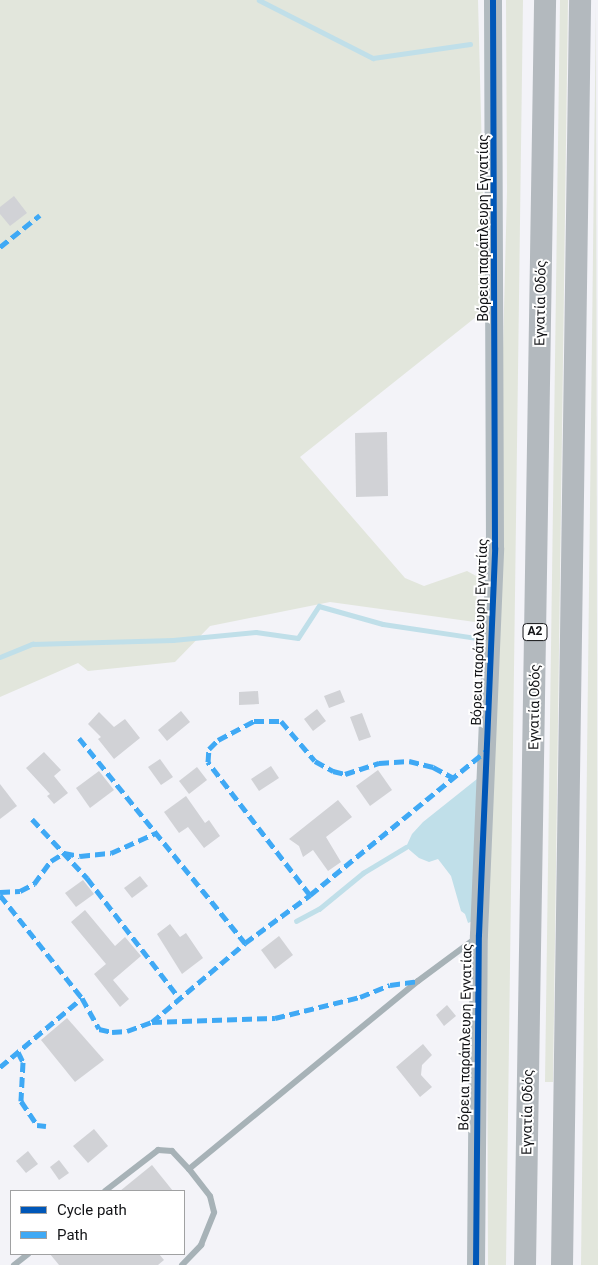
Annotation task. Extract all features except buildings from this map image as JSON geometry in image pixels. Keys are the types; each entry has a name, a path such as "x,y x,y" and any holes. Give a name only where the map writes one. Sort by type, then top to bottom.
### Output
{"highway":[{"name":"Εγνατία Οδός","path":"525,1265 545,0"},
{"path":"562,1265 580,0"}],"street":[{"name":"Βόρεια παράπλευρη Εγνατίας","path":"476,1265 479,935 495,548 494,0"}],"lane":[{"path":"189,1169 418,981 479,935"},
{"path":"106,1190 158,1150 172,1152 189,1169 210,1196 214,1212 202,1245 182,1265"},
{"path":"14,1265 27,1255"}],"shaded area":[{"path":"0,0 478,0 486,309 300,457 405,578 424,586 467,571 478,577 475,622 330,602 210,626 175,662 88,671 78,663 0,697"},
{"path":"506,0 523,0 506,1265 488,1265 487,977 507,191"},
{"path":"560,0 568,0 553,1082 545,1082"},
{"path":"596,0 598,1265 581,1265"}],"water":[{"path":"482,775 473,921 468,923 465,914 461,911 451,876 438,859 429,862 419,858 406,847 412,834 423,822"}],"waterway":[{"path":"259,0 373,58 470,44"},
{"path":"0,657 32,644 173,640 256,632 298,638 319,606 383,624 477,638"},
{"path":"296,921 319,909 363,873 406,847"}],"marked path":[{"path":"0,247 40,215"},
{"path":"310,895 208,762 209,749 218,740 254,721 281,721 315,761 333,771 345,774 379,763 409,761 433,767 454,778"},
{"path":"79,738 245,943"},
{"path":"0,895 82,998 99,1029 112,1032 127,1031 152,1022 245,943 310,895 487,750"},
{"path":"32,819 87,878 179,998"},
{"path":"0,892 20,891 34,884 51,861 64,853 80,856 111,853 156,833"},
{"path":"152,1022 275,1018 360,997 390,985 418,981"},
{"path":"0,1067 82,998"},
{"path":"18,1052 23,1062 21,1101 37,1125 46,1126"}],"cycle path":[{"path":"476,1265 479,935 495,548 493,0"}]}
